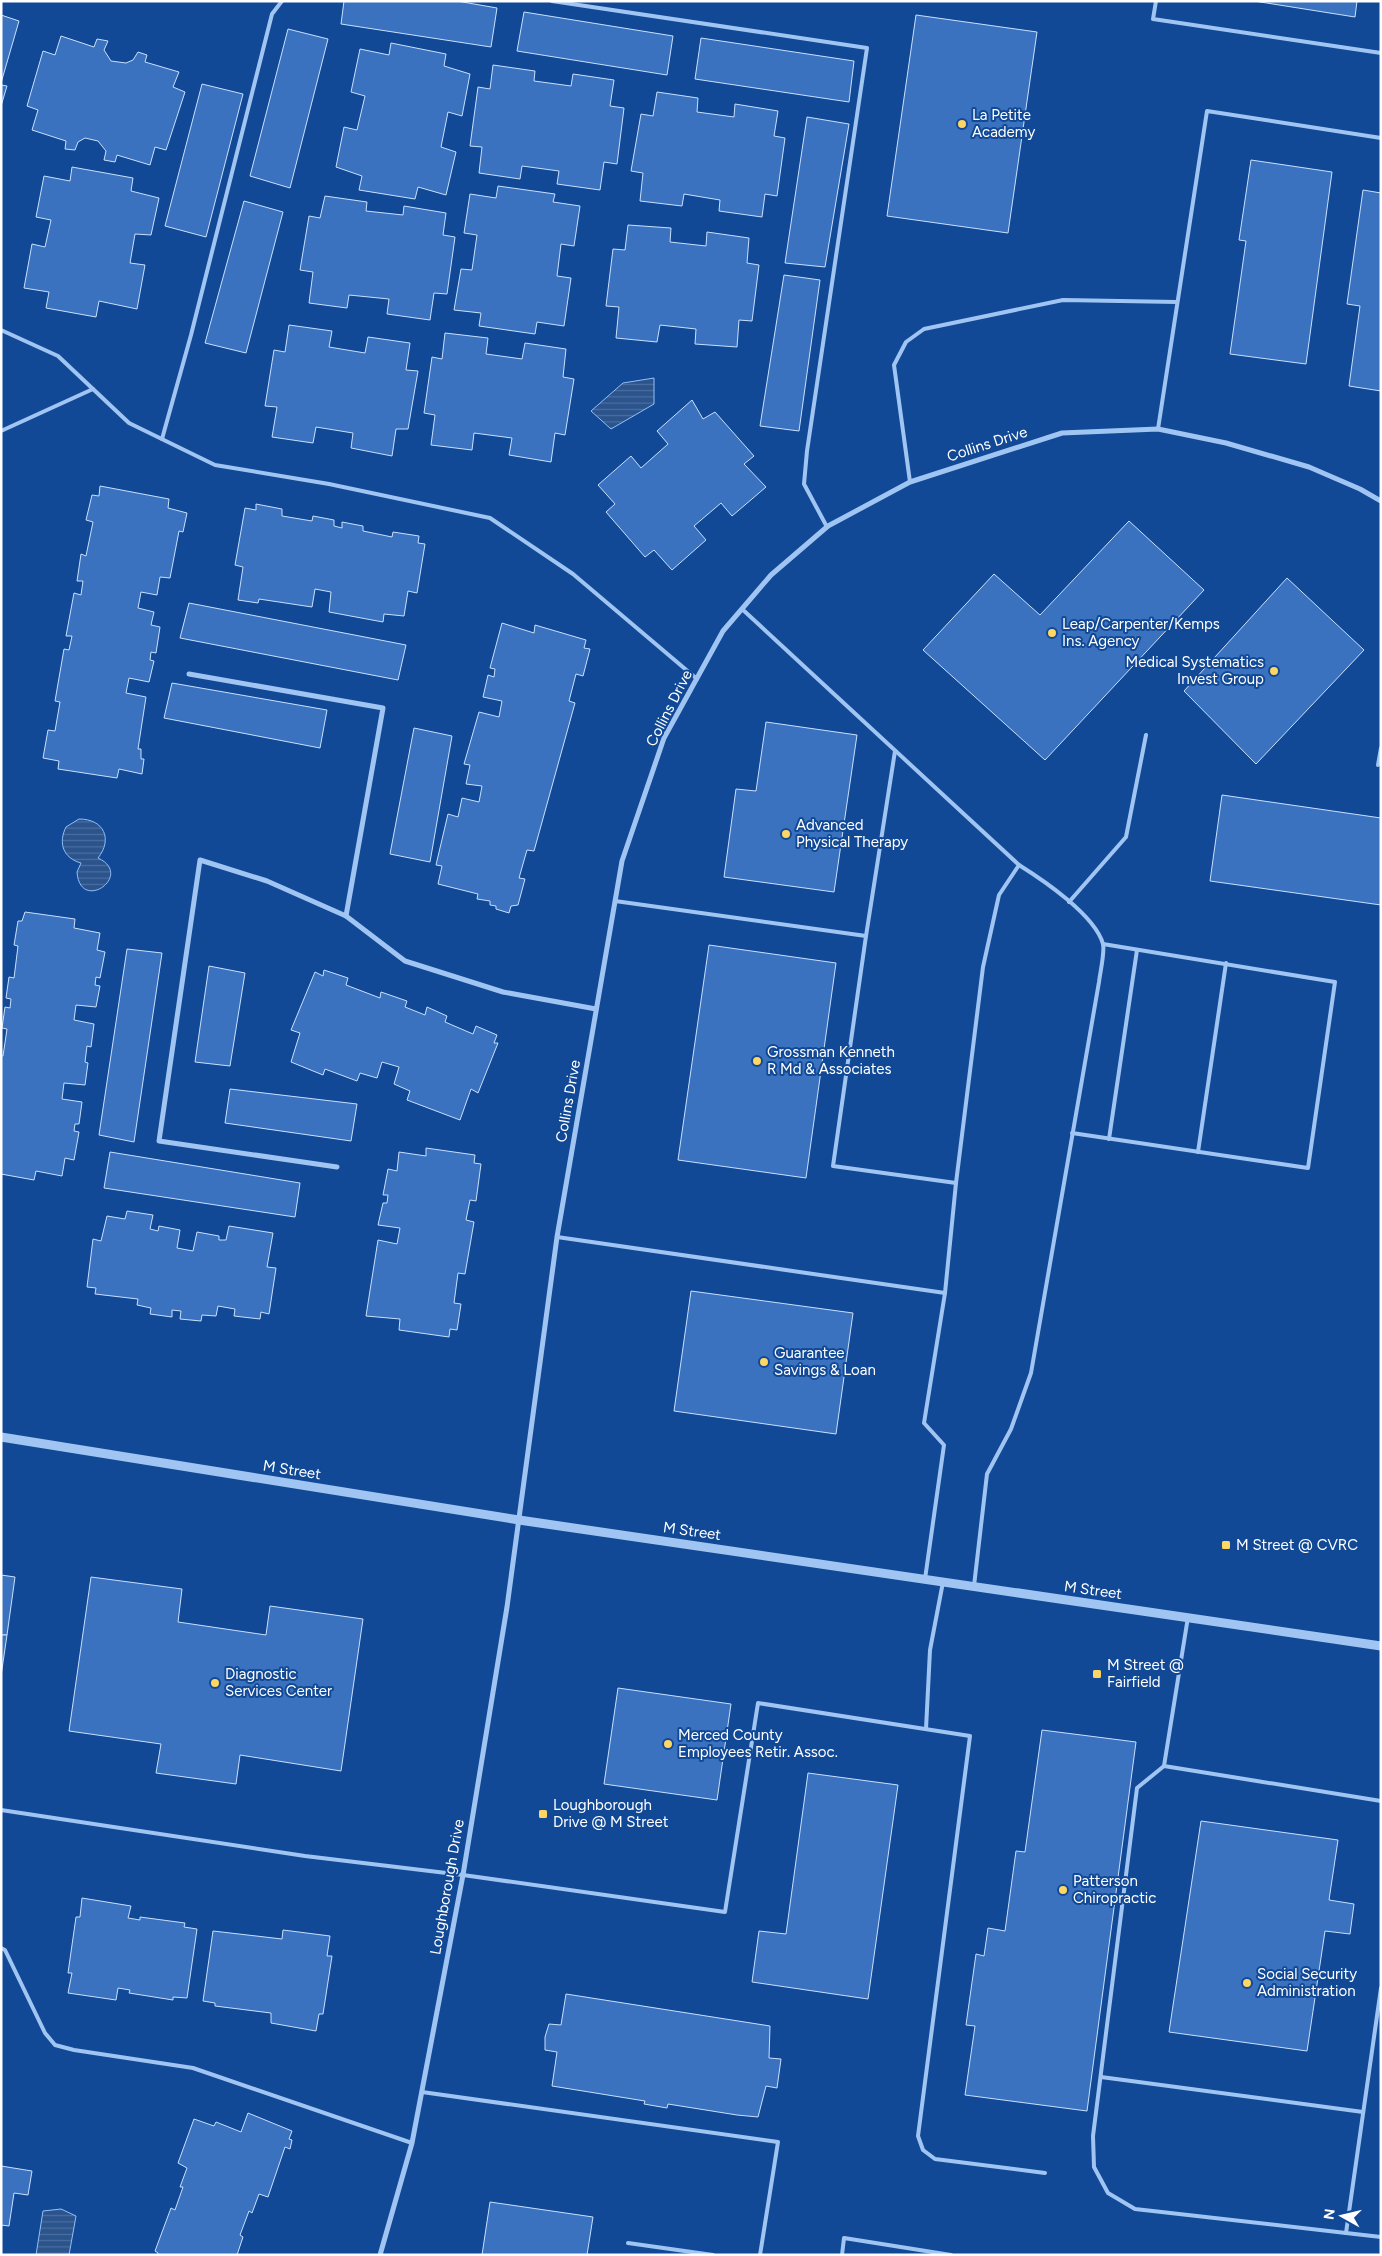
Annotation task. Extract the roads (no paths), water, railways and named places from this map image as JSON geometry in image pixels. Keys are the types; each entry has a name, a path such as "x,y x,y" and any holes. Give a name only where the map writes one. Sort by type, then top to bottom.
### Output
{"street":[{"name":"Collins Drive","path":"519,1520 557,1237 622,862 664,738 723,631 771,575 827,526 910,482 1062,432 1158,429 1226,444 1309,467 1381,500"},
{"path":"189,674 383,708 346,916"},
{"path":"337,1167 159,1141 200,860 267,880 346,916 405,961 503,992 596,1009"},
{"name":"M Street","path":"1,1437 519,1520 1381,1646"},
{"name":"Loughborough Drive","path":"380,2255 412,2143 422,2092 463,1875 519,1520"}],"lane":[{"path":"162,439 191,335 272,14 282,1"},
{"path":"552,1 867,48 805,467 804,484 827,526"},
{"path":"1156,1 1154,19 1381,53"},
{"path":"1158,429 1207,110 1381,138"},
{"path":"910,482 894,365 906,342 924,329 1063,300 1177,302"},
{"path":"1,330 58,356 129,423 215,465 329,484 490,518 573,574 697,679"},
{"path":"1,432 93,389"},
{"path":"742,609 1019,865 1049,884 1091,922 1103,944 1099,982 1031,1373 1011,1428 987,1474 974,1586"},
{"path":"1069,902 1126,837 1146,735"},
{"path":"1378,766 1381,748"},
{"path":"895,751 833,1166 956,1183"},
{"path":"925,1579 944,1445 924,1423 944,1293 983,967 999,895 1019,865"},
{"path":"616,901 866,936"},
{"path":"1072,1134 1308,1168 1336,982 1103,944"},
{"path":"1109,1139 1137,950"},
{"path":"1198,1152 1226,963"},
{"path":"557,1237 944,1293"},
{"path":"926,1729 930,1650 943,1582"},
{"path":"1188,1618 1164,1766 1137,1788 1093,2136 1094,2167 1108,2194 1135,2209 1381,2237"},
{"path":"1,1810 305,1856 463,1875 725,1912 758,1704 970,1736 918,2136 923,2150 935,2159 1045,2173"},
{"path":"1164,1766 1381,1801"},
{"path":"1,1948 5,1950 45,2033 55,2044 74,2050 193,2068 412,2143"},
{"path":"1346,2233 1381,1988"},
{"path":"1101,2077 1363,2112"},
{"path":"422,2092 778,2142 760,2255"},
{"path":"842,2255 844,2238 950,2255"},
{"path":"628,2243 713,2255"}],"water":[{"path":"654,378 654,404 611,429 591,411 623,383"},
{"path":"79,819 95,822 104,831 105,844 98,858 108,865 111,873 108,881 95,891 87,890 80,884 77,872 81,863 66,854 62,844 66,827"},
{"path":"61,2209 76,2216 69,2255 36,2255 43,2211"}],"place":[{"name":"La Petite Academy","path":"962,124"},
{"name":"Leap/Carpenter/Kemps Ins. Agency","path":"1052,633"},
{"name":"Medical Systematics Invest Group","path":"1274,671"},
{"name":"Advanced Physical Therapy","path":"786,834"},
{"name":"Grossman Kenneth R Md & Associates","path":"757,1061"},
{"name":"Guarantee Savings & Loan","path":"764,1362"},
{"name":"M Street @ CVRC","path":"1226,1545"},
{"name":"M Street @ Fairfield","path":"1097,1674"},
{"name":"Diagnostic Services Center","path":"215,1683"},
{"name":"Merced County Employees Retir. Assoc.","path":"668,1744"},
{"name":"Loughborough Drive @ M Street","path":"543,1814"},
{"name":"Patterson Chiropractic","path":"1063,1890"},
{"name":"Social Security Administration","path":"1247,1983"}]}
